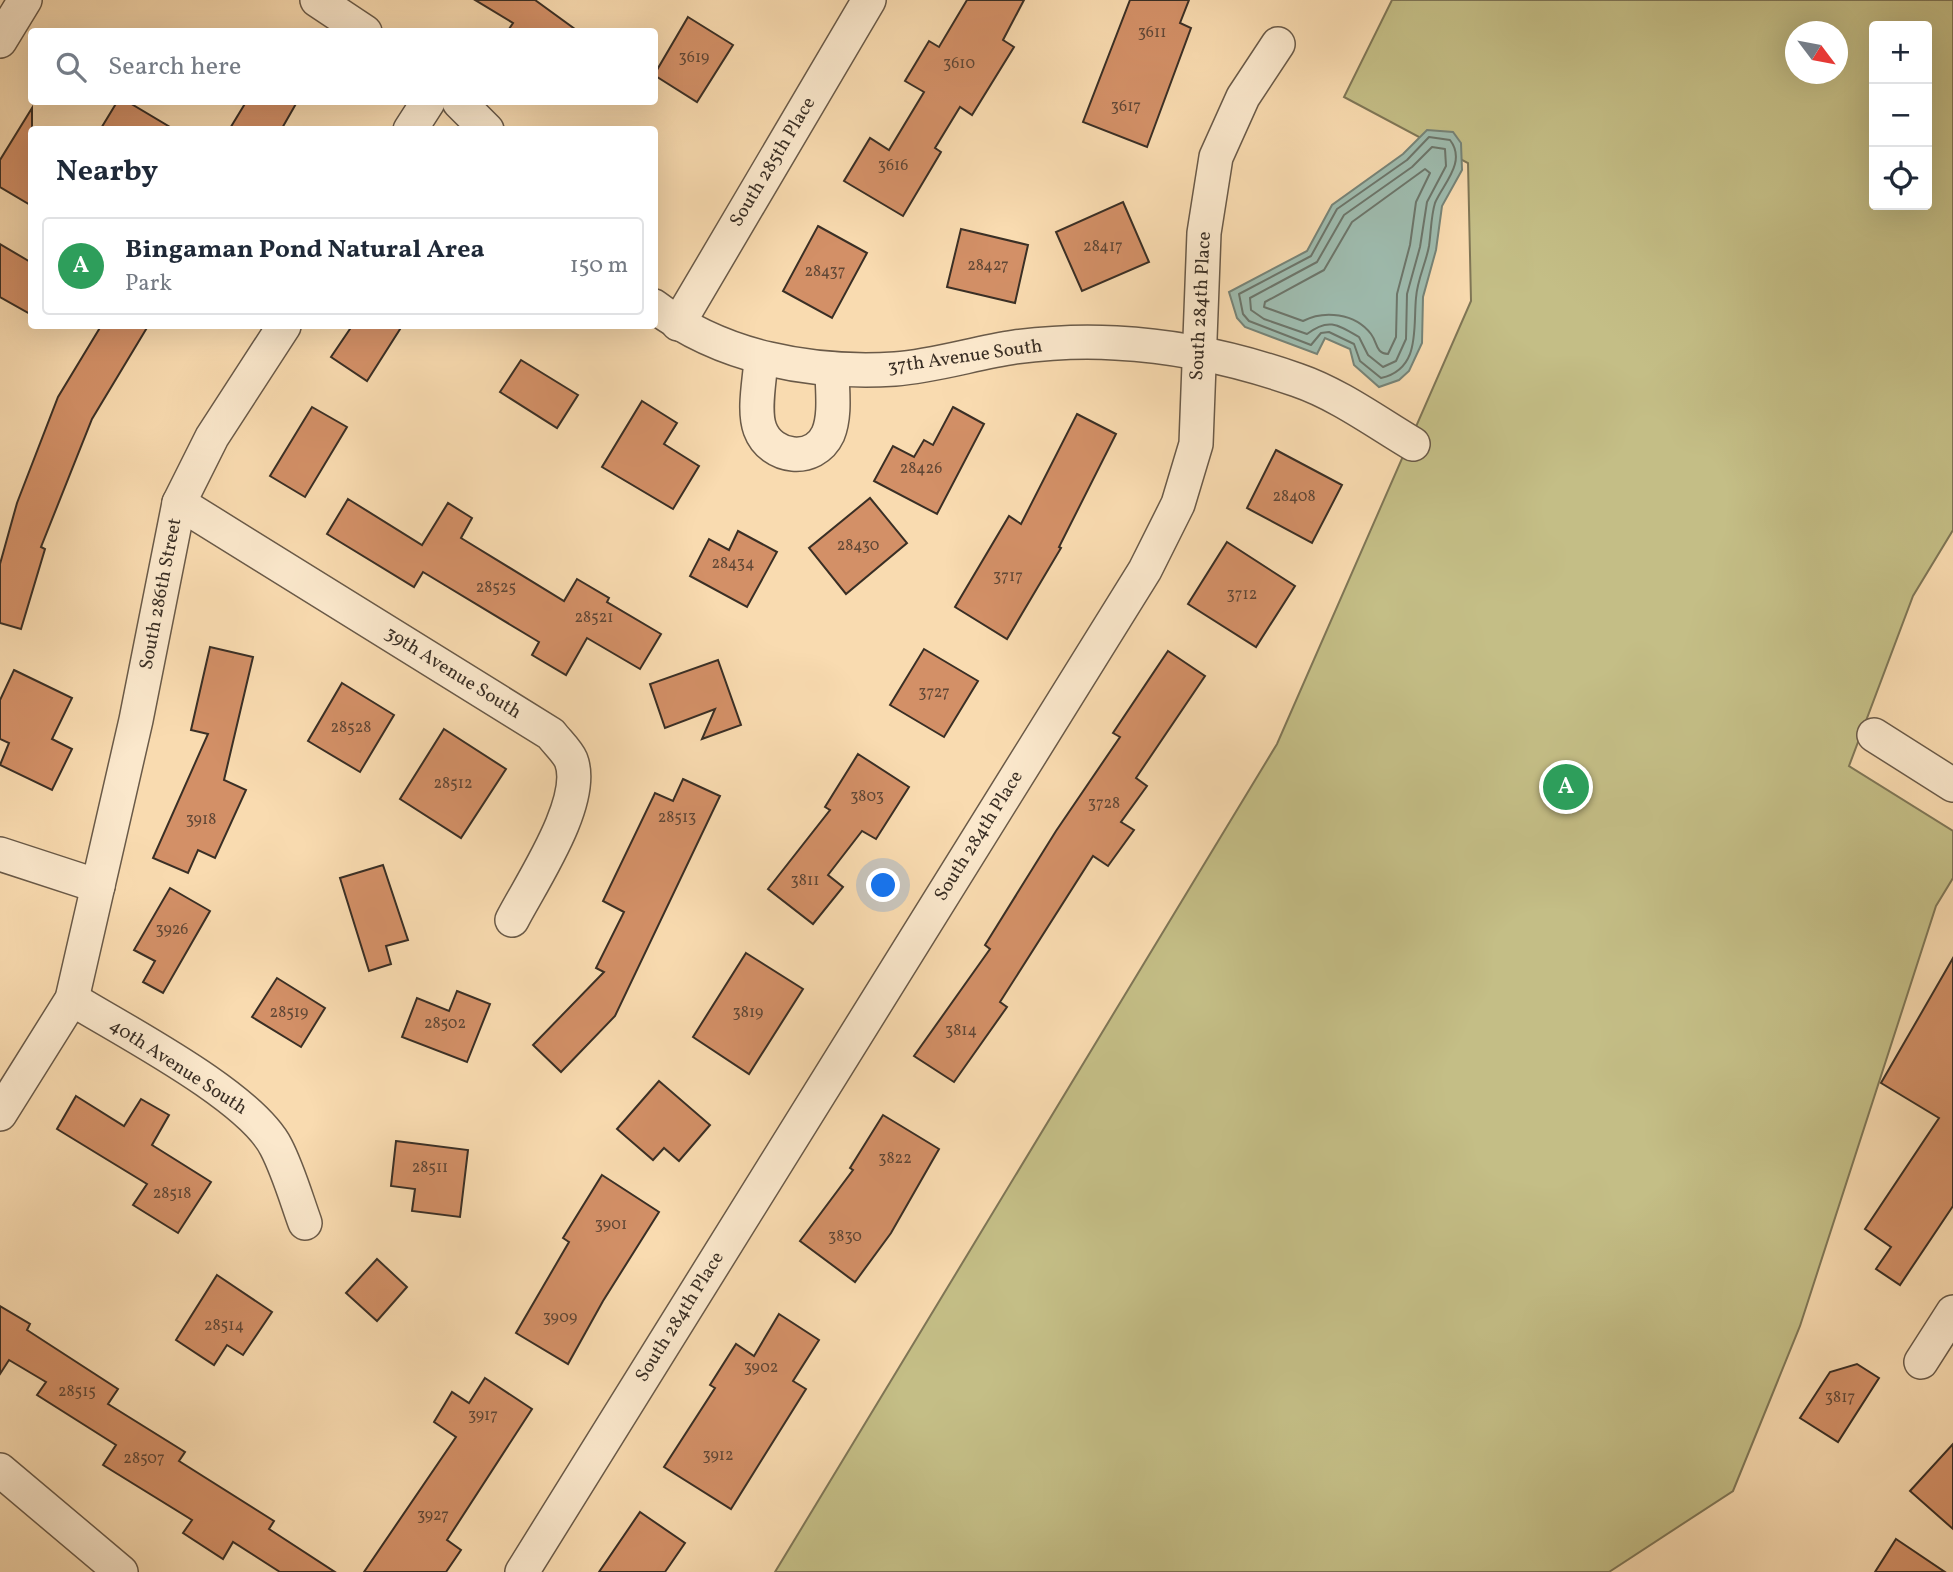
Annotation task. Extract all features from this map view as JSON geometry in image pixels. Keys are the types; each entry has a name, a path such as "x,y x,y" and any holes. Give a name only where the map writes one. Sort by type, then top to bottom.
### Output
{"street":[{"path":"0,41 25,0"},
{"path":"317,0 359,28"},
{"name":"South 285th Place","path":"666,315 869,0"},
{"name":"South 284th Place","path":"522,1572 1144,570 1178,504 1196,444 1204,233 1216,157 1243,97 1278,44"},
{"path":"413,126 426,105"},
{"path":"462,105 483,126"},
{"name":"37th Avenue South","path":"666,315 761,359 832,369 897,369 1032,346 1115,343 1198,353 1298,380 1413,444"},
{"name":"South 286th Street","path":"0,1114 72,999 136,720 179,503 212,437 282,329"},
{"path":"761,359 759,427 765,440 776,450 789,455 803,454 817,448 827,437 831,423 832,369"},
{"name":"39th Avenue South","path":"179,503 551,734 571,759 574,783 566,815 512,920"},
{"path":"1874,735 1953,785"},
{"path":"0,854 98,886"},
{"name":"40th Avenue South","path":"72,999 212,1085 253,1116 276,1146 305,1223"},
{"path":"1921,1362 1953,1312"},
{"path":"0,1470 121,1572"}],"shaded area":[{"path":"1392,0 1953,0 1953,530 1913,596 1849,766 1953,831 1953,878 1936,906 1800,1326 1733,1491 1609,1572 775,1572 1277,744 1471,301 1468,163 1344,97"}],"water":[{"path":"1427,130 1453,132 1461,143 1462,170 1442,206 1436,250 1423,297 1422,343 1409,371 1399,380 1379,387 1354,365 1350,349 1325,338 1317,354 1245,327 1237,318 1229,292 1307,251 1332,205 1403,154"}],"building":[{"path":"475,0 535,0 574,28 510,28 513,23"},
{"path":"967,0 1024,0 1003,40 1014,47 972,115 960,107 935,148 941,152 903,216 844,181 870,138 889,150 924,92 905,81 929,41 939,47"},
{"path":"1130,0 1189,0 1180,23 1191,28 1147,147 1083,122"},
{"path":"688,17 733,45 697,102 658,78 658,68"},
{"path":"115,105 133,105 168,126 102,126"},
{"path":"244,105 295,105 283,126 231,126"},
{"path":"32,108 32,126 28,126 28,204 0,187 0,160"},
{"path":"1123,202 1149,262 1082,291 1056,232"},
{"path":"818,226 867,253 832,318 783,291"},
{"path":"961,229 1028,245 1015,303 947,287"},
{"path":"0,244 28,261 28,313 0,297"},
{"path":"99,329 146,329 92,419 41,547 45,549 21,629 0,623 0,564 17,503 58,397"},
{"path":"350,329 400,329 367,381 331,357"},
{"path":"521,360 578,395 557,428 500,392"},
{"path":"642,401 677,423 664,444 699,466 673,509 602,467"},
{"path":"312,407 347,427 305,497 270,476"},
{"path":"953,407 984,424 937,514 874,481 893,446 914,457 924,440 933,445"},
{"path":"1077,414 1116,434 1059,547 1061,548 1007,639 955,607 1009,516 1021,524"},
{"path":"1276,450 1342,485 1312,543 1247,508"},
{"path":"870,498 907,543 846,594 809,548"},
{"path":"348,499 422,545 448,503 472,518 461,538 564,601 577,579 609,598 607,602 661,634 640,669 587,638 566,675 532,655 539,642 423,572 414,587 327,534"},
{"path":"738,531 777,552 747,607 690,576 709,539 729,550"},
{"path":"1227,542 1295,586 1256,647 1188,604"},
{"path":"210,647 253,657 224,780 246,790 215,858 198,850 188,873 153,858 208,734 191,730"},
{"path":"924,649 978,681 944,737 890,705"},
{"path":"1168,651 1205,676 1136,778 1147,786 1121,822 1134,830 1108,866 1093,856 1000,1002 1007,1007 954,1082 914,1056 990,949 985,945 1056,831 1120,737 1113,733"},
{"path":"718,660 741,725 702,739 715,709 665,728 650,684"},
{"path":"14,670 72,698 52,739 72,749 52,790 0,765 9,743 0,739 0,700"},
{"path":"342,683 394,715 360,772 308,741"},
{"path":"444,729 506,769 461,838 400,799"},
{"path":"858,754 909,787 876,839 862,831 828,875 843,887 813,924 768,889 830,810 825,807"},
{"path":"683,779 720,796 615,1016 561,1072 533,1045 604,972 596,968 624,912 603,901 655,793 673,801"},
{"path":"383,865 408,940 386,946 391,964 369,971 340,878"},
{"path":"170,888 210,911 163,993 143,982 155,961 134,950"},
{"path":"746,953 803,989 749,1074 693,1037"},
{"path":"1953,958 1953,1206 1900,1285 1876,1269 1891,1247 1865,1229 1939,1118 1881,1083"},
{"path":"277,978 325,1008 301,1047 252,1017"},
{"path":"457,991 490,1004 467,1062 402,1037 417,998 449,1011"},
{"path":"659,1081 710,1125 679,1161 664,1148 653,1160 617,1129"},
{"path":"76,1096 124,1126 141,1099 169,1115 152,1145 211,1182 178,1233 133,1205 147,1184 57,1129"},
{"path":"883,1115 939,1149 891,1233 855,1282 800,1241 853,1170 850,1168"},
{"path":"396,1141 468,1150 460,1217 412,1211 415,1189 391,1186"},
{"path":"602,1175 659,1212 603,1301 568,1364 516,1333 569,1242 563,1238"},
{"path":"377,1259 407,1287 377,1321 346,1293"},
{"path":"217,1275 272,1312 243,1355 227,1345 214,1365 176,1340"},
{"path":"0,1306 30,1324 27,1330 118,1389 108,1404 185,1452 179,1461 274,1521 269,1529 335,1572 280,1572 233,1542 223,1559 183,1533 192,1520 103,1465 116,1445 37,1395 46,1382 9,1360 0,1374"},
{"path":"779,1314 819,1340 793,1381 806,1389 731,1509 664,1467 715,1388 710,1385 736,1344 754,1356"},
{"path":"1857,1364 1879,1378 1838,1442 1800,1418 1830,1372"},
{"path":"485,1378 532,1409 447,1540 461,1550 446,1572 364,1572 456,1437 434,1422 452,1392 469,1403"},
{"path":"1953,1444 1953,1529 1910,1491"},
{"path":"640,1512 685,1543 665,1572 599,1572"},
{"path":"1896,1539 1945,1572 1875,1572"}],"place":[{"name":"Bingaman Pond Natural Area","path":"1566,787"}]}
